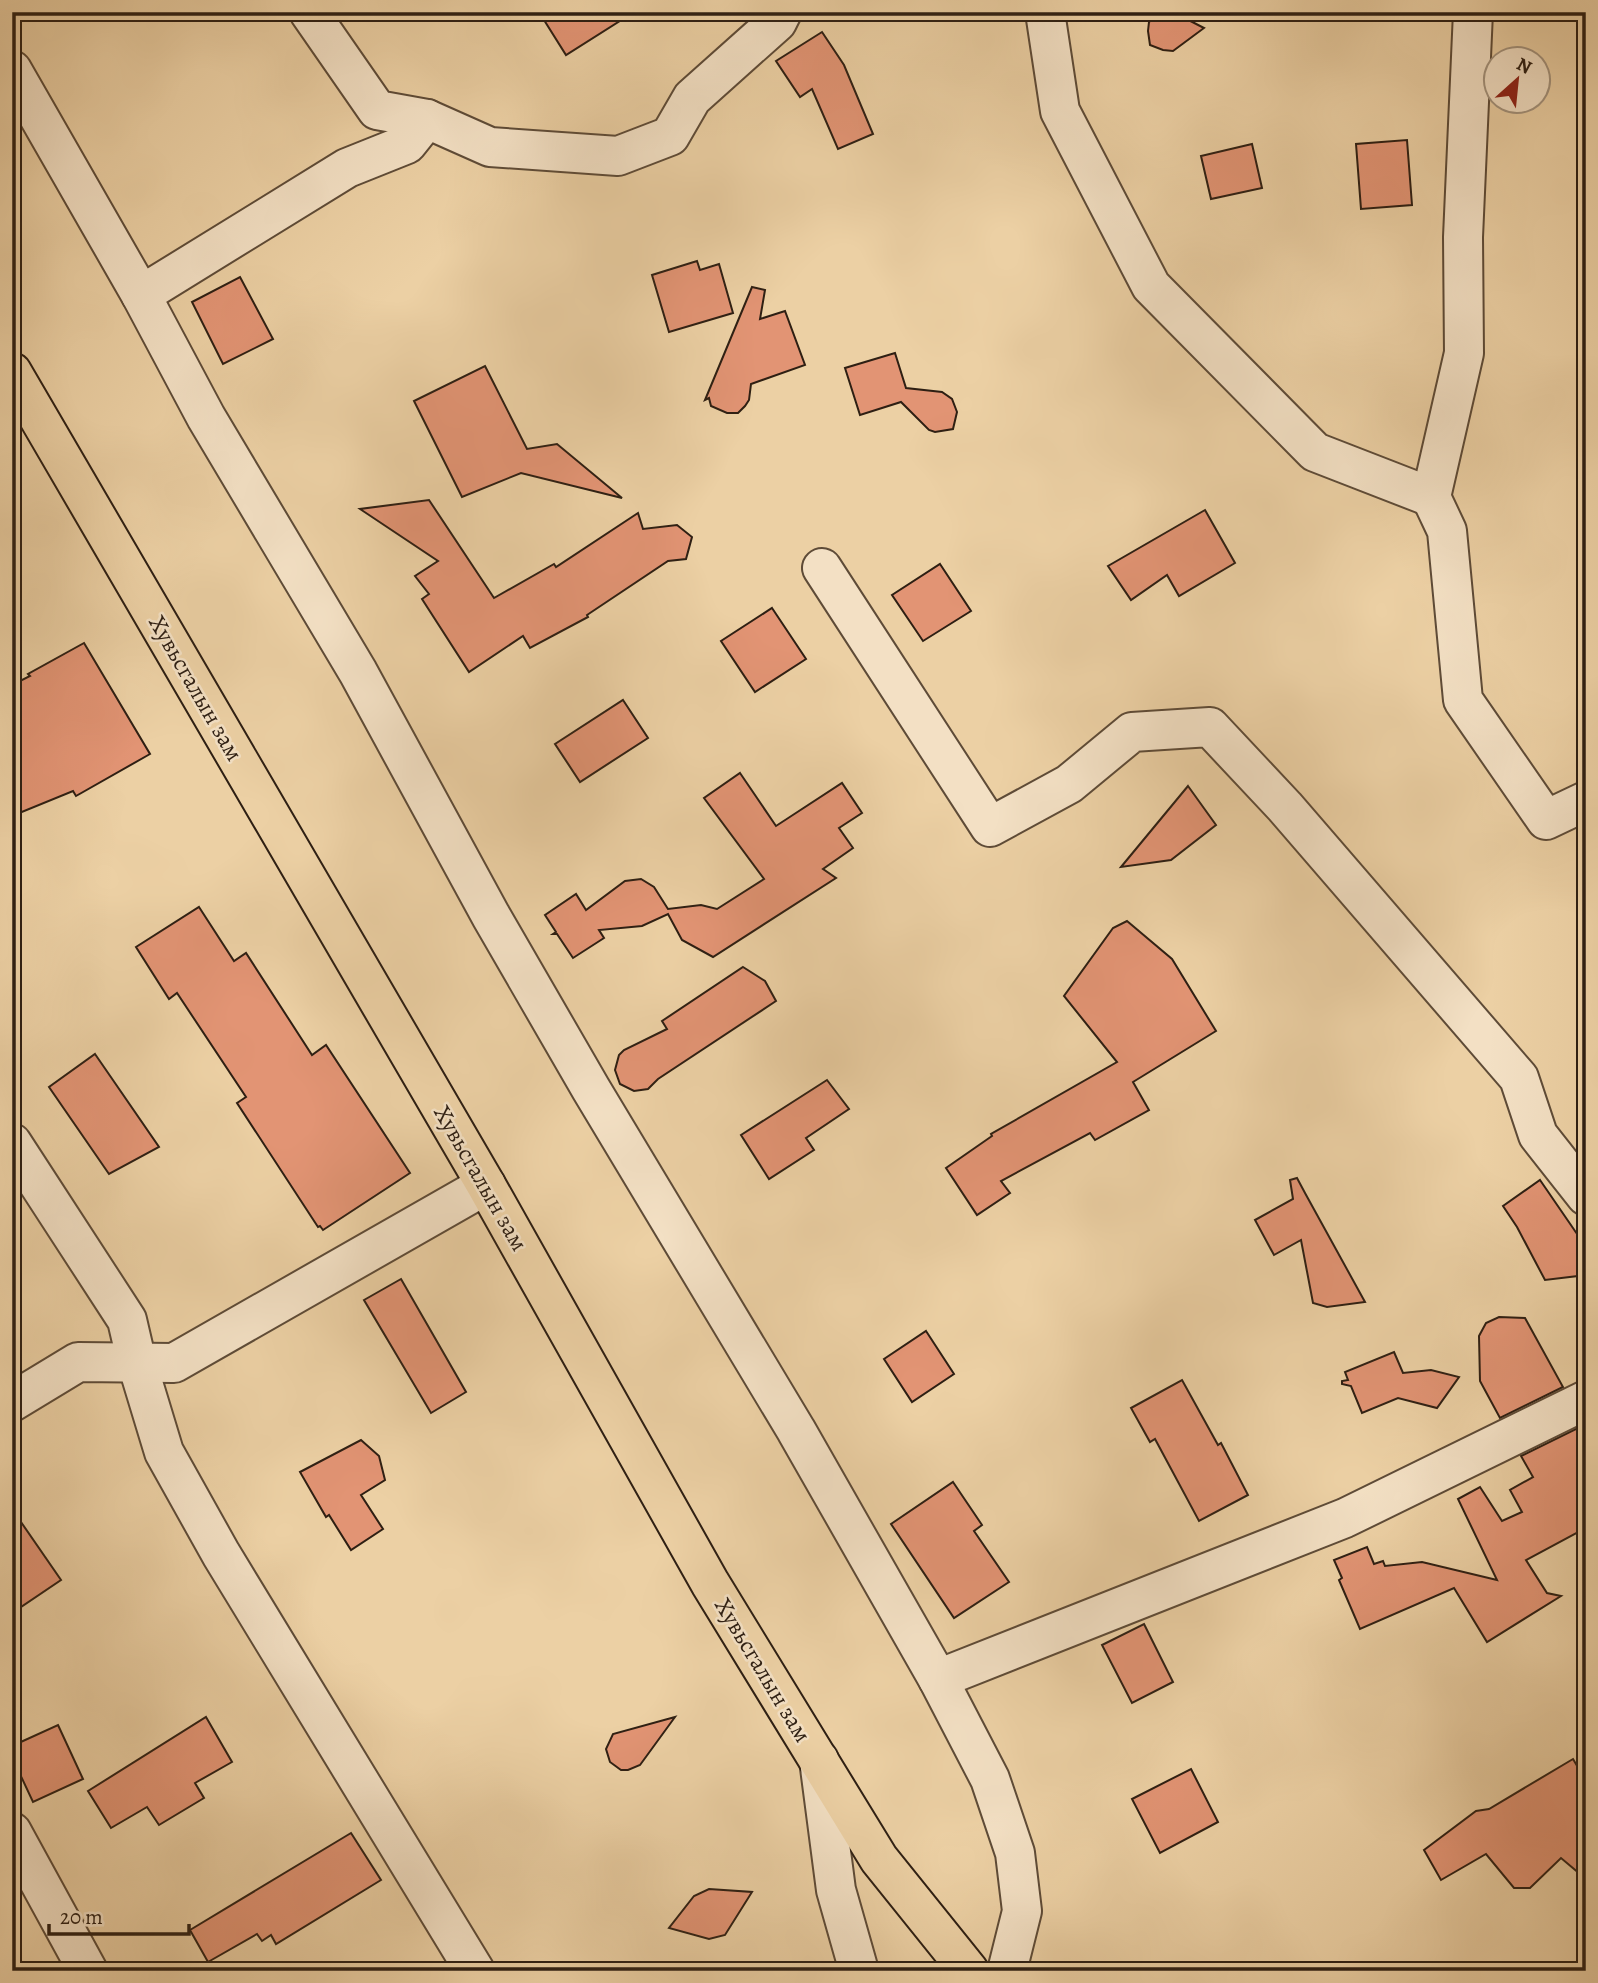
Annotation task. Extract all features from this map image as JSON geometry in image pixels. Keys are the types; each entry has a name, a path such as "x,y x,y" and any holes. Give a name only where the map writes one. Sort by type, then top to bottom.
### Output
{"main road":[{"name":"Хувьсгалын зам","path":"12,372 486,1185 710,1583 879,1859 969,1971"}],"street":[{"path":"309,12 377,110 427,120 491,146 618,156 670,136 692,98 777,22 782,12"},
{"path":"1045,12 1060,111 1151,286 1315,452 1431,497"},
{"path":"1473,12 1464,237 1464,353 1431,497 1447,531 1463,700 1546,820 1586,801"},
{"path":"12,70 141,295 206,417 358,672 538,997 796,1430 938,1679 990,1779 1015,1853 1022,1911 1007,1971"},
{"path":"141,295 348,168 407,144 427,120"},
{"path":"822,568 990,827 1069,784 1132,732 1210,727 1285,807 1519,1078 1538,1136 1586,1196"},
{"path":"12,1143 127,1320 164,1452 221,1554 475,1971"},
{"path":"12,1402 78,1362 174,1363 486,1185"},
{"path":"938,1679 1345,1518 1586,1400"},
{"path":"819,1760 836,1890 859,1971"},
{"path":"12,1832 88,1971"}],"building":[{"path":"539,12 634,12 566,55"},
{"path":"1162,12 1173,12 1204,28 1173,51 1163,50 1150,45 1148,31 1149,22"},
{"path":"822,32 844,65 873,134 838,149 812,89 800,97 776,61"},
{"path":"1407,140 1412,205 1361,209 1356,144"},
{"path":"1252,144 1262,188 1211,199 1201,156"},
{"path":"697,261 700,270 719,264 733,313 669,332 652,275"},
{"path":"240,277 273,339 223,364 192,302"},
{"path":"752,287 765,290 760,319 785,311 805,365 751,384 749,400 745,406 738,413 727,413 711,406 709,398 705,400"},
{"path":"895,353 906,388 942,392 952,399 957,412 953,429 935,432 929,430 901,402 860,415 845,368"},
{"path":"485,366 527,449 557,444 622,498 521,473 462,497 414,401"},
{"path":"429,500 494,598 554,564 556,567 638,513 643,529 677,525 692,537 686,559 668,561 587,615 588,617 530,648 523,636 469,672 422,599 429,594 415,576 438,561 360,509"},
{"path":"1205,510 1235,563 1179,596 1167,575 1131,600 1108,566"},
{"path":"940,564 971,611 923,641 892,595"},
{"path":"772,608 806,659 755,692 721,641"},
{"path":"84,643 150,754 76,796 73,791 12,816 12,685"},
{"path":"623,700 648,738 580,782 555,744"},
{"path":"740,773 776,826 842,783 862,813 839,828 853,848 823,869 836,878 713,957 682,940 668,914 642,926 599,930 604,938 573,958 557,934 553,934 556,932 545,915 576,894 586,910 625,881 641,879 654,887 668,909 701,905 717,909 764,879 704,798"},
{"path":"1188,786 1216,825 1171,860 1121,867"},
{"path":"199,907 234,961 246,953 312,1055 326,1045 410,1173 323,1230 318,1227 237,1103 246,1097 177,993 169,999 136,947"},
{"path":"1127,921 1172,959 1216,1031 1133,1082 1149,1110 1095,1140 1090,1133 1001,1181 1010,1193 977,1215 946,1168 992,1136 991,1134 1117,1062 1064,996 1113,928"},
{"path":"743,967 765,981 776,1001 658,1079 648,1089 634,1091 620,1084 615,1070 619,1055 624,1050 667,1029 662,1021"},
{"path":"95,1054 159,1147 109,1174 49,1087"},
{"path":"827,1080 849,1109 806,1138 814,1150 769,1179 741,1135"},
{"path":"1297,1178 1365,1302 1327,1307 1313,1303 1301,1240 1274,1255 1255,1220 1293,1199 1290,1180"},
{"path":"1540,1180 1586,1247 1586,1275 1545,1280 1503,1206"},
{"path":"401,1279 466,1392 431,1413 364,1300"},
{"path":"1499,1317 1525,1318 1563,1387 1500,1418 1480,1381 1479,1336 1486,1323"},
{"path":"926,1331 954,1374 912,1402 884,1359"},
{"path":"1394,1352 1403,1373 1431,1370 1459,1377 1437,1408 1398,1398 1362,1413 1351,1386 1342,1384 1342,1381 1348,1380 1345,1372"},
{"path":"1182,1380 1218,1445 1221,1443 1248,1495 1199,1521 1155,1439 1150,1442 1131,1408"},
{"path":"1584,1425 1586,1528 1526,1560 1547,1593 1561,1596 1487,1642 1454,1588 1360,1629 1339,1580 1342,1578 1334,1560 1367,1547 1374,1564 1383,1561 1385,1566 1422,1562 1497,1580 1458,1499 1480,1487 1502,1521 1522,1512 1510,1490 1533,1477 1521,1456"},
{"path":"361,1440 379,1456 385,1480 361,1495 383,1529 351,1550 329,1515 326,1517 300,1472"},
{"path":"953,1482 982,1525 974,1531 1009,1582 954,1618 891,1524"},
{"path":"12,1509 61,1580 12,1613"},
{"path":"1144,1624 1173,1682 1132,1703 1102,1645"},
{"path":"206,1717 232,1762 195,1783 204,1798 159,1825 147,1807 111,1828 88,1791"},
{"path":"675,1717 640,1765 621,1770 610,1762 606,1749 613,1734"},
{"path":"58,1725 83,1779 33,1802 12,1757 12,1746"},
{"path":"1573,1759 1586,1781 1586,1879 1561,1858 1530,1888 1514,1888 1486,1854 1441,1880 1424,1850 1476,1811 1489,1809"},
{"path":"1191,1769 1218,1822 1160,1853 1132,1799"},
{"path":"351,1833 381,1880 276,1944 271,1935 262,1941 257,1934 208,1962 190,1930"},
{"path":"709,1889 752,1892 725,1935 709,1939 669,1928 694,1896"}]}
